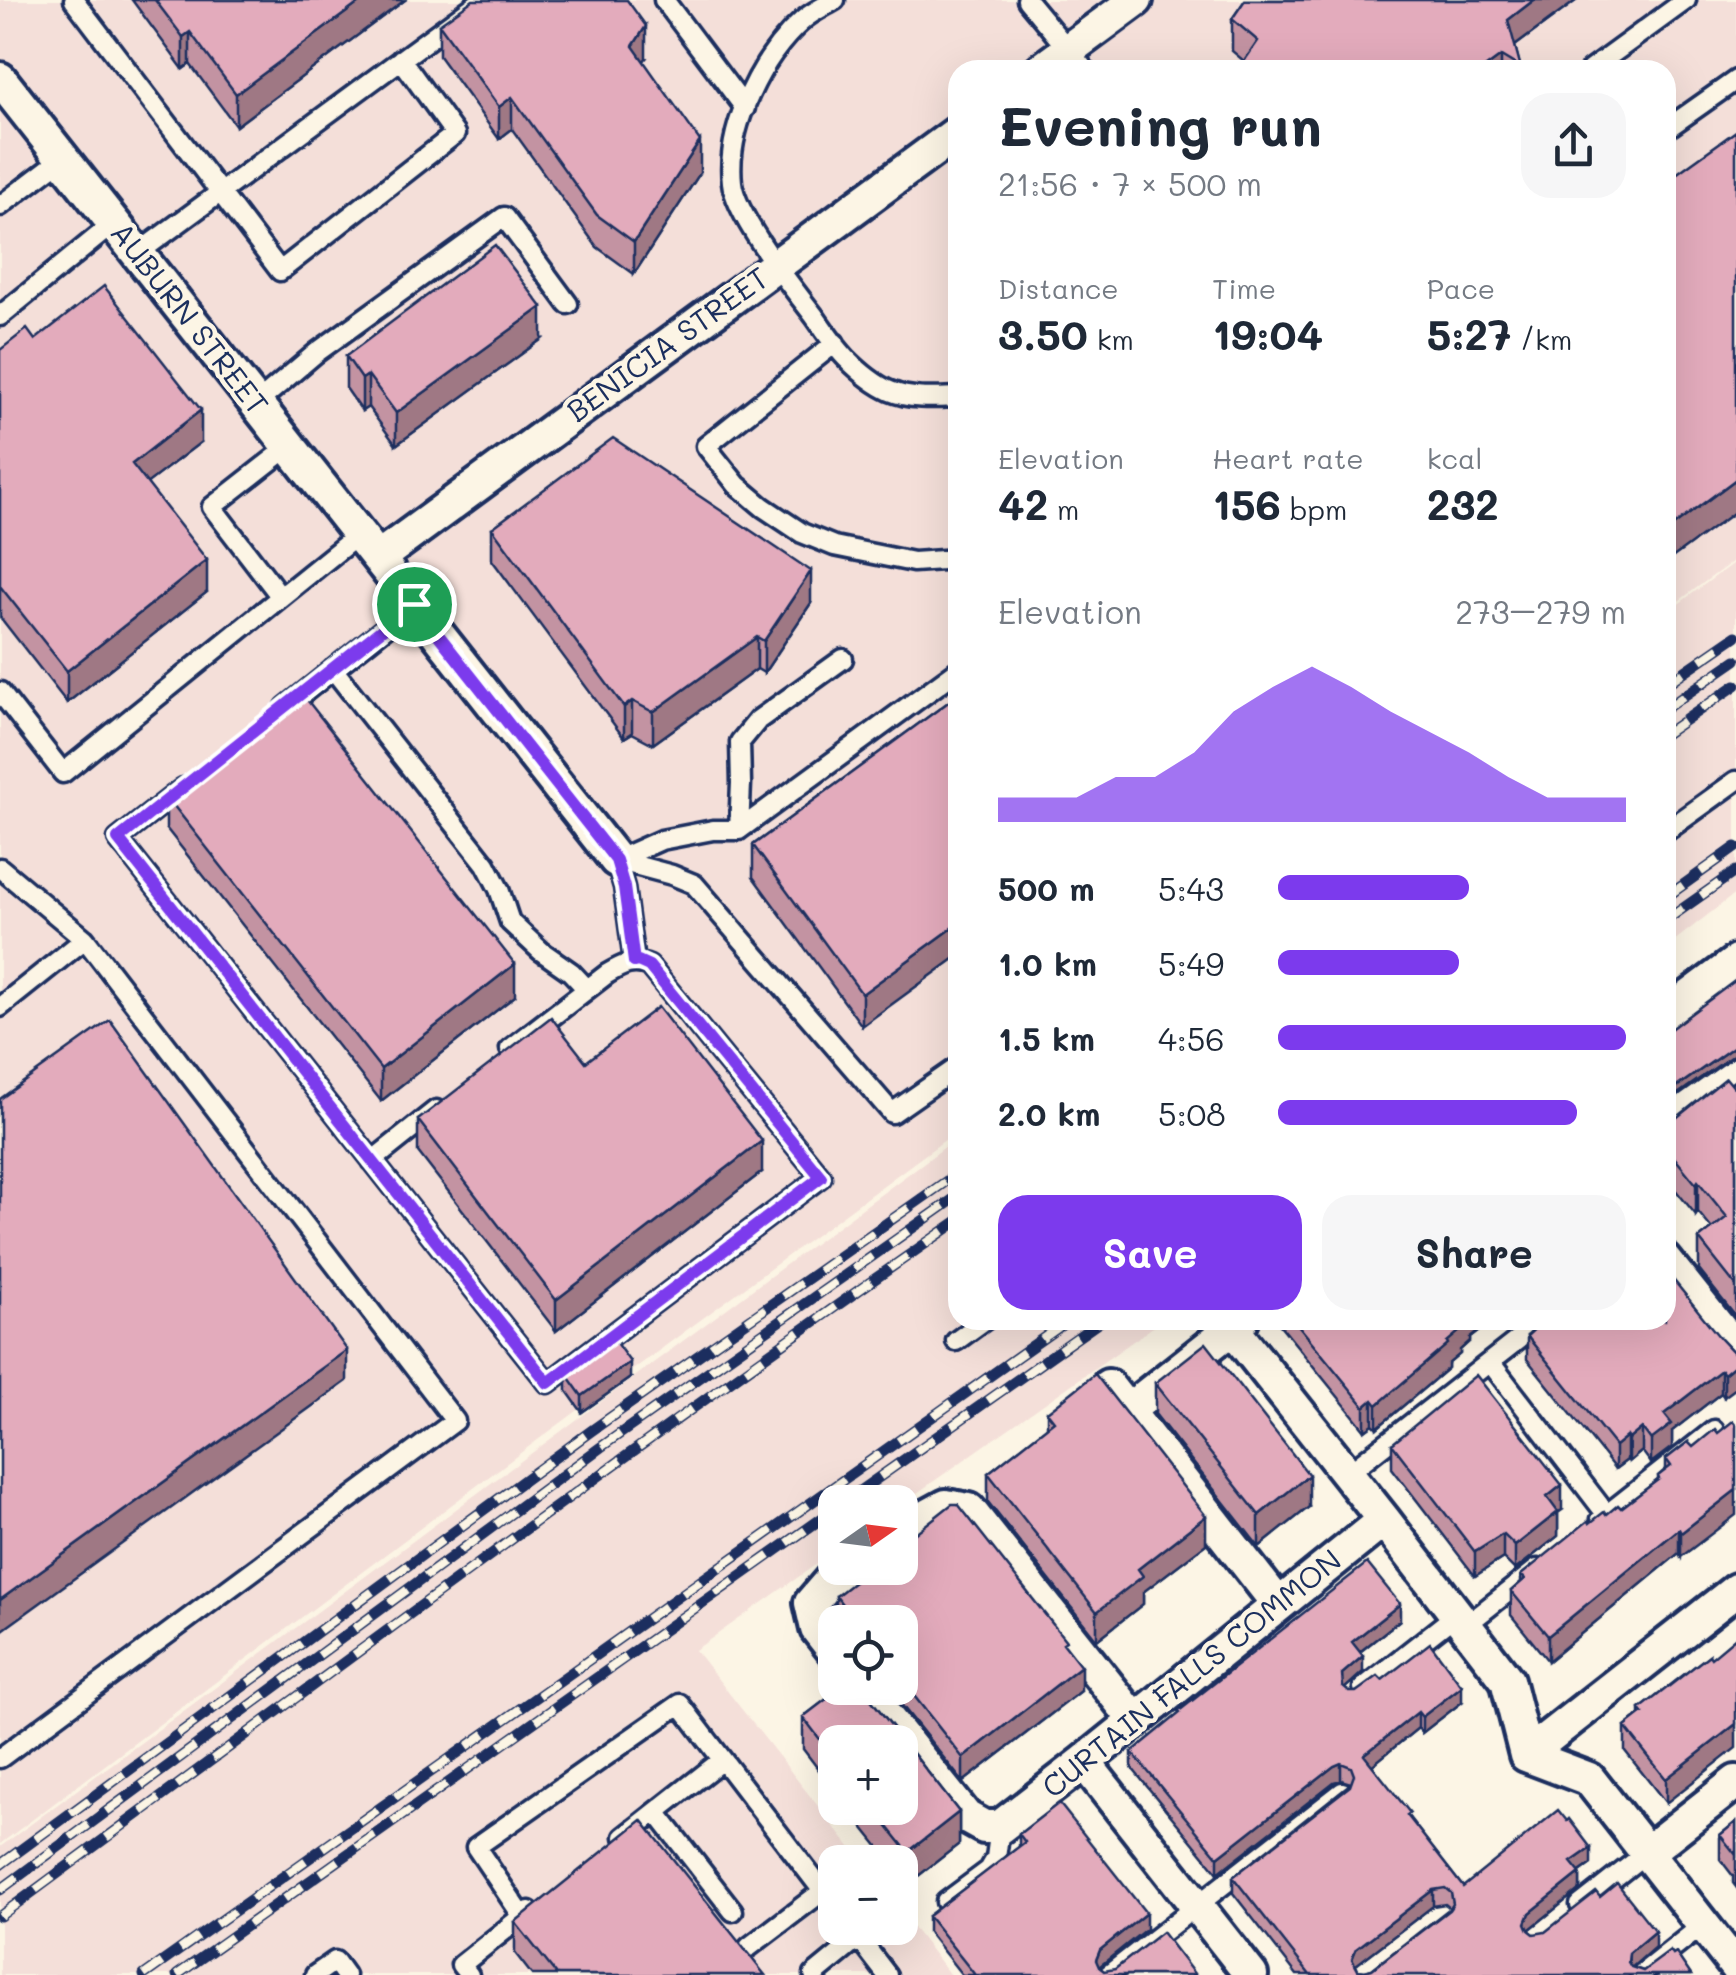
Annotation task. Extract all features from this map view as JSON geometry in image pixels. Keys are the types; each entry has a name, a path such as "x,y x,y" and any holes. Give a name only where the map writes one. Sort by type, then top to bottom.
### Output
{"street":[{"path":"1076,60 1136,0"},
{"name":"AUBURN STREET","path":"0,79 616,860"},
{"name":"BENICIA STREET","path":"369,546 776,266 948,139"},
{"path":"1676,1007 1736,962"},
{"path":"1676,1274 1736,1350"},
{"path":"1227,1330 1118,1398 1278,1604"},
{"path":"1241,1330 1507,1680 1526,1755"},
{"path":"918,1521 946,1506 969,1510 1136,1720"},
{"name":"CURTAIN FALLS COMMON","path":"1000,1826 1384,1520"},
{"path":"818,1630 811,1603 827,1585"},
{"path":"1526,1755 1736,1590"},
{"path":"876,1705 966,1817 984,1827 1000,1826"},
{"path":"1526,1755 1590,1779 1736,1968"},
{"path":"1084,1762 1251,1975"},
{"path":"1646,1852 1736,1782"}],"lane":[{"path":"74,0 280,271 455,134 401,59"},
{"path":"138,254 482,0"},
{"path":"664,0 745,108"},
{"path":"836,0 804,19 781,44 750,92 731,156 736,199 776,266 846,358 868,378 891,391 928,399 948,398"},
{"path":"1027,0 1076,60"},
{"path":"1604,60 1686,0"},
{"path":"1676,122 1736,80"},
{"path":"0,206 63,158"},
{"path":"256,404 316,353 504,217 568,304"},
{"path":"0,316 114,223"},
{"path":"834,344 706,446 736,485 802,533 834,546 913,562 948,560"},
{"path":"281,597 212,507 290,446"},
{"path":"0,692 63,773 281,597 369,546"},
{"path":"272,718 414,604"},
{"path":"740,830 740,742 758,720 842,659"},
{"path":"334,669 486,864 510,922 586,988"},
{"path":"616,860 661,840 713,830 740,830 948,677"},
{"path":"195,778 118,839 548,1383 821,1177 649,966 638,961 586,988 494,1062"},
{"path":"1676,824 1736,782"},
{"path":"616,860 634,962"},
{"path":"616,860 672,874 694,884 892,1113 948,1073"},
{"path":"0,868 85,939 455,1421 0,1758"},
{"path":"0,1006 85,939"},
{"path":"1676,1110 1736,1067"},
{"path":"372,1161 448,1099"},
{"path":"956,1341 971,1330"},
{"path":"1348,1474 1530,1330"},
{"path":"1490,1362 1606,1514"},
{"path":"1591,1527 1714,1430"},
{"path":"1352,1696 1544,1564"},
{"path":"469,1975 461,1965 530,1911 476,1847 680,1704 818,1885"},
{"path":"612,1846 722,1760"},
{"path":"1108,1975 1342,1792"},
{"path":"656,1812 732,1911"},
{"path":"946,1902 989,1870 996,1858 1000,1826"},
{"path":"1569,1914 1646,1852"},
{"path":"749,1947 818,1895"},
{"path":"1640,1975 1703,1925"},
{"path":"814,1975 843,1945"},
{"path":"864,1945 887,1975"},
{"path":"314,1975 335,1961 345,1975"}],"shaded area":[{"path":"0,0 1736,0 1736,559 1676,603 1676,60 948,60 948,1138 0,1844"},
{"path":"1736,561 1736,893 1676,939 1676,606"},
{"path":"948,1145 948,1330 1149,1330 918,1492 918,1485 818,1485 818,1563 695,1650 818,1806 818,1825 833,1825 849,1845 818,1845 818,1945 918,1945 918,1934 950,1975 0,1975 0,1847"}],"building":[{"path":"155,0 363,0 236,94 190,32 183,37"},
{"path":"473,0 627,0 646,26 633,46 700,141 634,242 597,215 512,97 499,107 439,24"},
{"path":"1245,0 1534,0 1508,20 1519,60 1501,56 1496,60 1245,60 1258,41 1232,19"},
{"path":"1736,131 1736,479 1676,524 1676,174"},
{"path":"495,245 542,307 396,413 368,375 362,379 346,356"},
{"path":"104,286 201,410 132,464 207,560 67,671 0,586 0,350 27,329 35,340"},
{"path":"613,438 811,571 764,641 757,637 653,712 632,701 624,707 492,528"},
{"path":"300,691 515,964 381,1069 166,796"},
{"path":"948,702 948,931 862,994 753,845"},
{"path":"1736,980 1736,1045 1676,1087 1676,1025"},
{"path":"658,1007 762,1141 556,1300 418,1120 551,1017 586,1062"},
{"path":"110,1020 347,1350 0,1600 0,1099"},
{"path":"1726,1078 1736,1090 1736,1286 1699,1239 1727,1217 1676,1159 1676,1118"},
{"path":"1676,1283 1736,1355 1736,1364 1724,1374 1721,1370 1664,1414 1672,1424 1651,1440 1642,1428 1615,1446 1527,1336 1533,1330 1676,1330"},
{"path":"1302,1330 1459,1330 1377,1405 1373,1400 1365,1407"},
{"path":"614,1340 630,1362 582,1396 567,1375"},
{"path":"1206,1343 1309,1475 1259,1515 1155,1383"},
{"path":"1095,1374 1206,1516 1138,1569 1143,1576 1097,1612 988,1473 1054,1421 1047,1412"},
{"path":"1476,1375 1562,1485 1547,1497 1558,1512 1515,1546 1503,1534 1475,1552 1392,1444"},
{"path":"1733,1421 1736,1490 1681,1533 1679,1529 1548,1636 1511,1591 1525,1579 1521,1575 1589,1520 1590,1523 1604,1512 1606,1515 1618,1505 1621,1508 1659,1479 1671,1466 1666,1459 1688,1442 1693,1447 1715,1429 1718,1433"},
{"path":"952,1504 958,1504 1066,1641 1063,1643 1081,1666 963,1758 918,1701 918,1605 843,1605 836,1596 850,1585 918,1585 918,1531"},
{"path":"1367,1563 1400,1604 1352,1642 1363,1656 1342,1674 1343,1687 1356,1692 1378,1676 1382,1680 1430,1643 1462,1686 1422,1717 1418,1712 1364,1755 1463,1887 1558,1810 1591,1848 1571,1862 1580,1873 1530,1913 1526,1923 1529,1930 1534,1934 1545,1932 1596,1892 1600,1897 1617,1883 1655,1931 1629,1953 1631,1967 1643,1971 1670,1951 1676,1953 1691,1975 1310,1975 1233,1877 1350,1786 1354,1775 1351,1767 1341,1763 1334,1766 1218,1857 1132,1752","holes":["1445,1888 1451,1893 1453,1904 1449,1910 1372,1969 1358,1970 1352,1959 1356,1949 1433,1890"]},
{"path":"1736,1637 1736,1724 1666,1779 1625,1727 1643,1713 1640,1709"},
{"path":"819,1705 875,1705 891,1725 818,1725 818,1737 803,1717"},
{"path":"918,1760 959,1812 917,1845 902,1845 887,1825 918,1825"},
{"path":"1059,1803 1146,1913 1100,1950 1096,1960 1099,1967 1104,1971 1115,1969 1162,1932 1195,1975 975,1975 928,1916 1025,1842 1019,1834"},
{"path":"642,1820 765,1975 557,1975 515,1922"},
{"path":"1736,1822 1736,1855 1720,1835"}],"railway":[{"path":"1676,677 1736,636"},
{"path":"1676,701 1736,660"},
{"path":"1676,726 1736,685"},
{"path":"1676,890 1736,847"},
{"path":"1676,913 1736,871"},
{"path":"0,1865 591,1431 948,1180"},
{"path":"0,1890 601,1447 948,1203"},
{"path":"0,1916 596,1478 948,1228"},
{"path":"144,1975 1055,1330"},
{"path":"868,1485 1088,1330"},
{"path":"177,1975 818,1521"}],"route":[{"path":"414,604 616,860 624,887 634,962 649,966 821,1177 548,1383 118,839 414,604"}]}
